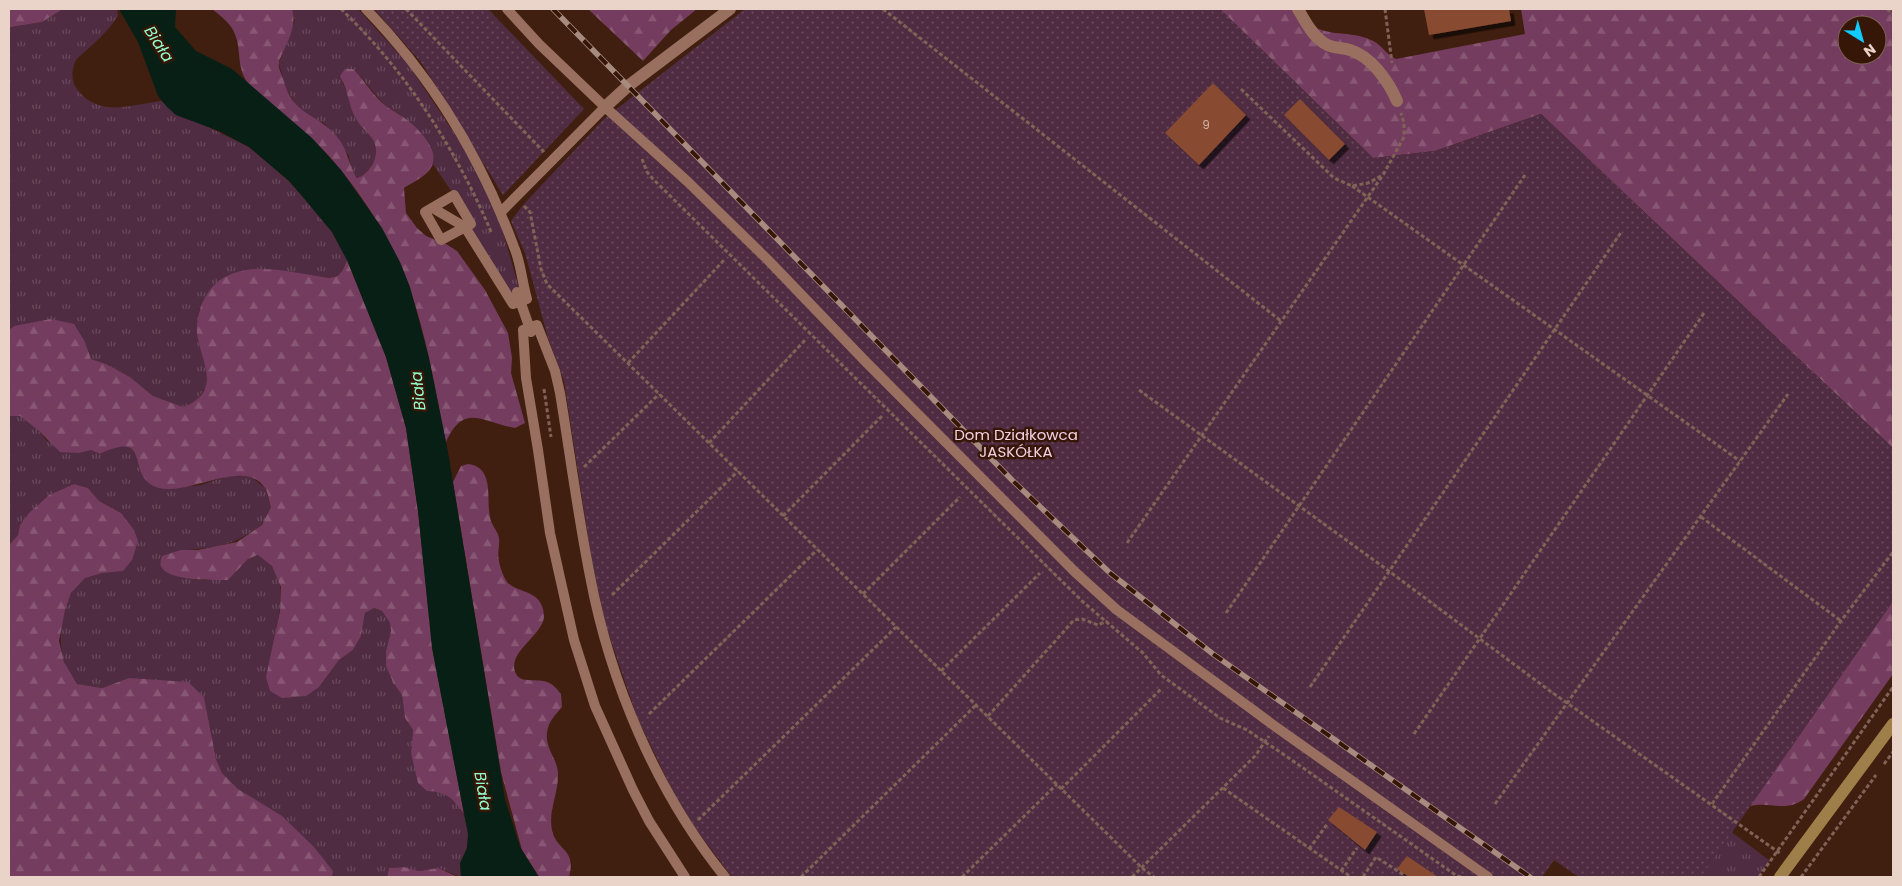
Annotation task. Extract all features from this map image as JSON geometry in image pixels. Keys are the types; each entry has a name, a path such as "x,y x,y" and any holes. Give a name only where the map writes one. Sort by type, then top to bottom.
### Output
{"main road":[{"path":"1780,877 1893,724"}],"street":[{"path":"605,108 628,86 730,9"},
{"path":"1298,9 1311,31 1324,44 1335,48 1351,50 1367,60 1382,75 1397,101"}],"lane":[{"path":"366,9 413,62 454,121 480,164 516,250 527,299 519,297"},
{"path":"507,9 539,44 605,108 688,182 768,260 865,361 1075,572 1117,610 1276,727 1488,877"},
{"path":"501,212 605,108"},
{"path":"454,195 471,224 466,227 441,240 425,212 454,195"},
{"path":"436,210 466,227 513,304 519,297"},
{"path":"519,297 531,330"},
{"path":"685,877 654,830 633,790 595,706 574,640 550,533 526,378 523,330 531,330 537,325 555,371 590,577 607,646 633,720 667,790 682,818 725,877"}],"path":[{"path":"341,9 361,28 403,79 451,149 479,203 494,239"},
{"path":"406,9 552,161"},
{"path":"883,9 1281,321"},
{"path":"1385,9 1393,68"},
{"path":"1887,9 1893,14"},
{"path":"1241,89 1334,178 1352,186 1740,461"},
{"path":"1127,543 1383,175 1404,137 1404,123 1397,101"},
{"path":"1352,186 1368,183 1383,175"},
{"path":"1226,613 1525,175"},
{"path":"530,212 547,284 1061,789 1142,868 1154,877"},
{"path":"1310,686 1622,231"},
{"path":"628,363 725,259"},
{"path":"1414,734 1704,313"},
{"path":"709,443 806,339"},
{"path":"1139,390 1567,703 1712,804 1791,862"},
{"path":"582,468 659,394"},
{"path":"1495,804 1788,394"},
{"path":"784,516 883,415"},
{"path":"612,595 738,471"},
{"path":"863,594 960,497"},
{"path":"1701,516 1840,621"},
{"path":"649,714 818,550"},
{"path":"1712,804 1840,621 1893,552"},
{"path":"941,671 1040,573"},
{"path":"988,716 1074,620 1082,618 1098,625 1106,621 1117,610"},
{"path":"696,822 896,627"},
{"path":"1759,877 1893,687"},
{"path":"1061,789 1161,689"},
{"path":"801,877 976,705"},
{"path":"1132,877 1255,756 1276,727"},
{"path":"1883,765 1893,752"},
{"path":"1801,877 1878,772"},
{"path":"962,877 1057,784"},
{"path":"1223,788 1351,877"},
{"path":"1310,849 1328,823"},
{"path":"1341,871 1357,848"},
{"path":"1363,877 1376,857 1404,875"}],"green space":[{"path":"9,9 63,9 42,22 11,27 9,29"},
{"path":"63,9 117,9 118,16 112,24 74,64 72,75 74,83 86,98 95,104 106,107 162,101 176,115 202,124 249,147 289,181 332,232 347,260 341,273 334,277 324,278 261,269 199,310 197,332 207,371 206,387 197,400 183,407 153,396 130,377 106,364 91,359 85,342 14,326 9,330 9,29 11,27 42,22"},
{"path":"212,9 292,9 294,20 292,31 279,65 287,91 299,107 322,123 338,138 357,178 363,175 371,166 376,154 376,148 371,137 358,122 353,112 340,76 345,69 353,69 382,103 417,129 428,142 434,156 433,163 425,175 404,188 406,213 417,228 426,236 446,244 457,251 485,290 508,333 512,358 511,373 525,423 515,428 484,419 468,418 460,422 453,429 446,442 421,325 402,270 385,235 352,184 328,155 245,79 241,67 238,43 234,33 226,21"},
{"path":"292,9 358,9 408,64 468,154 500,222 521,295 514,297 478,240 452,192 433,164 434,157 401,115 386,107 360,76 342,82 356,119 375,145 375,157 371,167 363,176 358,178 351,170 349,156 325,124 306,114 296,105 285,87 279,63 295,20"},
{"path":"374,9 488,9 584,109 503,195 421,62"},
{"path":"588,9 697,9 671,30 643,61"},
{"name":"Dom Działkowca JASKÓŁKA","path":"745,9 1220,9 1373,158 1435,151 1541,114 1893,448 1893,601 1701,877 1579,877 1554,860 1542,877 732,877 695,828 671,788 637,717 605,623 591,556 564,381 548,338 525,253 511,221 523,205 604,119"},
{"path":"1220,9 1298,9 1314,27 1334,33 1365,37 1375,42 1396,59 1525,34 1521,9 1893,9 1893,448 1541,114 1435,151 1373,158"},
{"path":"347,260 386,357 406,428 418,511 433,652 464,814 445,794 427,791 418,783 411,753 413,730 405,718 402,695 394,684 386,666 386,651 391,631 390,623 382,611 374,608 365,613 361,636 353,650 339,660 319,687 306,696 282,698 270,691 266,677 280,611 281,587 272,566 258,555 248,559 228,580 183,578 162,568 160,564 162,556 181,550 198,550 237,542 262,525 271,507 265,488 256,479 244,476 231,476 186,487 159,488 148,483 142,475 137,457 127,447 117,448 100,454 91,450 79,453 60,452 38,430 20,416 9,416 9,330 14,326 51,319 74,324 85,342 91,359 106,364 130,377 153,396 183,407 196,400 203,393 206,385 207,377 198,340 197,325 205,297 219,281 240,271 252,269 288,271 325,278 334,277 341,273"},
{"path":"9,416 20,416 38,430 47,441 91,450 100,454 126,445 133,450 137,457 141,472 159,488 201,485 227,476 250,476 265,488 271,507 265,520 258,528 228,543 163,556 160,563 197,580 228,580 248,559 259,555 270,564 279,580 281,596 276,630 319,687 339,660 353,650 361,636 365,613 374,608 382,611 390,623 391,631 386,651 394,684 402,695 405,718 413,730 411,753 427,791 441,792 450,797 456,802 464,816 468,839 466,852 461,863 461,877 438,868 419,871 404,867 389,868 387,877 332,877 333,871 222,773 216,759 204,697 129,678 102,688 77,684 64,661 61,640 63,616 71,594 84,578 98,573 122,571 121,513 99,501 88,488 74,484 49,495 29,513 20,525 18,535 9,545"},
{"path":"468,464 477,466 486,477 490,517 499,541 498,558 507,582 534,596 539,601 544,615 543,622 520,651 514,666 518,677 526,680 547,682 553,685 561,694 562,707 550,722 547,739 558,770 558,783 551,816 552,830 557,842 565,850 570,860 569,877 539,877 522,850 501,772 453,482 461,466"},
{"path":"74,484 88,488 99,501 121,513 134,530 138,541 132,560 123,571 102,573 85,578 71,593 65,610 59,641 64,662 77,684 102,688 129,678 188,682 204,697 216,759 222,773 238,789 282,816 314,847 333,871 332,877 9,877 9,545 18,535 20,525 29,513 49,495"},
{"path":"1893,601 1893,674 1804,799 1784,806 1750,806"},
{"path":"1705,812 1770,861 1758,877 1656,877"},
{"path":"404,867 419,871 438,868 458,877 387,877 389,868"}],"water":[{"name":"Biała","path":"119,9 176,9 175,27 196,51 232,69 312,138 341,170 382,228 400,262 410,287 429,358 448,452 505,799 520,847 539,877 461,877 460,863 467,848 468,834 432,648 418,511 406,428 386,357 347,260 332,232 289,181 249,147 219,131 176,115 167,107 158,96 138,42"}],"building":[{"path":"1424,9 1509,9 1511,21 1429,35"},
{"path":"1213,83 1246,115 1199,165 1165,133"},
{"path":"1300,99 1345,144 1329,160 1284,115"},
{"path":"1339,807 1377,832 1365,850 1328,820"},
{"path":"1407,856 1438,877 1409,877 1397,869"}],"railway":[{"path":"553,9 1012,480 1110,573 1213,654 1530,877"}]}
